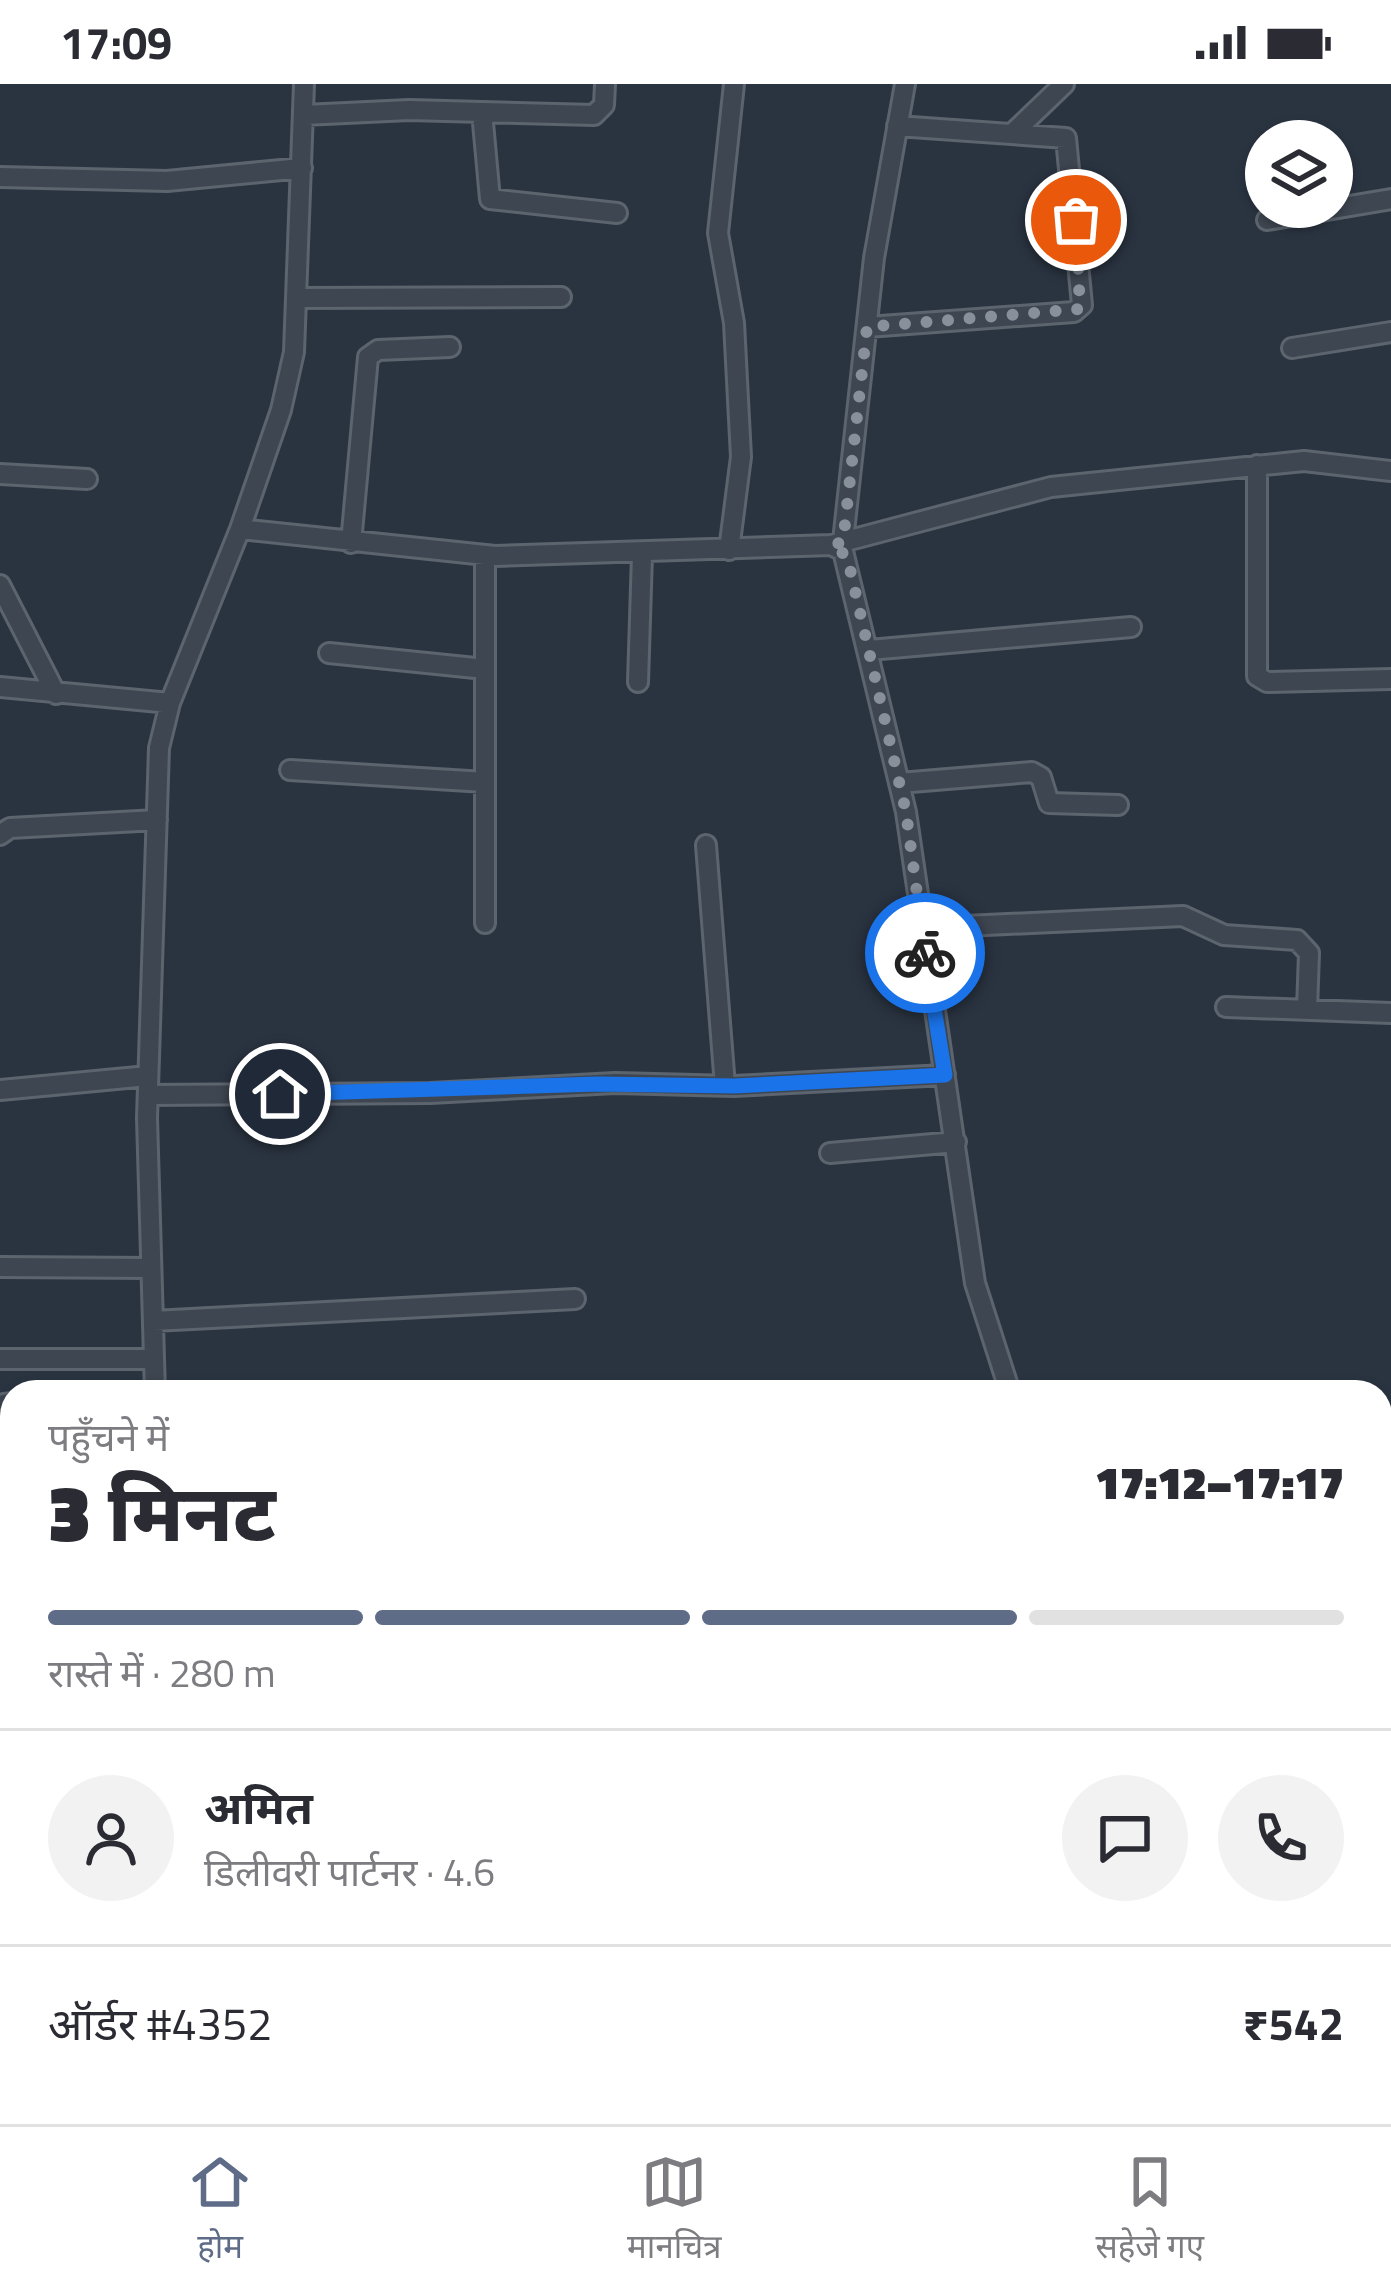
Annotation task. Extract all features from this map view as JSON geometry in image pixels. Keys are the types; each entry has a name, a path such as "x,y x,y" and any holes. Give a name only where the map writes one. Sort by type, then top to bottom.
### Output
{"street":[{"path":"155,1380 148,1086 159,748 170,703 240,529 281,410 299,298 304,84"},
{"path":"304,115 482,112 594,116 604,105 605,84"},
{"path":"729,550 741,457 734,323 718,232 734,84"},
{"path":"905,84 837,543 847,556 899,783 975,1283 1006,1380"},
{"path":"1014,132 1064,84"},
{"path":"482,112 490,199 617,213"},
{"path":"867,327 1080,309 1068,142 1059,134 897,126"},
{"path":"0,177 167,181 302,168"},
{"path":"1353,205 1391,199"},
{"path":"299,298 561,297"},
{"path":"1292,348 1391,332"},
{"path":"351,543 368,357 378,350 450,347"},
{"path":"240,529 485,555 641,555 837,543 1026,491 1257,465 1323,461 1391,471"},
{"path":"1257,465 1257,676 1267,682 1391,679"},
{"path":"0,474 87,479"},
{"path":"485,555 485,923"},
{"path":"638,682 641,555"},
{"path":"1,587 56,694"},
{"path":"869,650 1131,627"},
{"path":"329,652 485,669"},
{"path":"0,687 170,703"},
{"path":"290,770 485,782"},
{"path":"899,783 1032,772 1040,777 1048,803 1118,805"},
{"path":"0,835 10,828 157,820"},
{"path":"706,845 725,1086"},
{"path":"922,928 1183,916 1234,937 1297,940 1309,953 1307,1010"},
{"path":"1226,1007 1391,1013"},
{"path":"0,1090 725,1086 945,1075"},
{"path":"830,1153 956,1142"},
{"path":"0,1267 151,1268"},
{"path":"153,1322 575,1299"},
{"path":"0,1359 154,1359"}],"way so far":[{"path":"925,953 906,812 847,556 831,545 843,542 867,327 1080,309 1076,220"}],"route":[{"path":"280,1094 430,1093 597,1084 734,1086 945,1075 925,953"}]}
